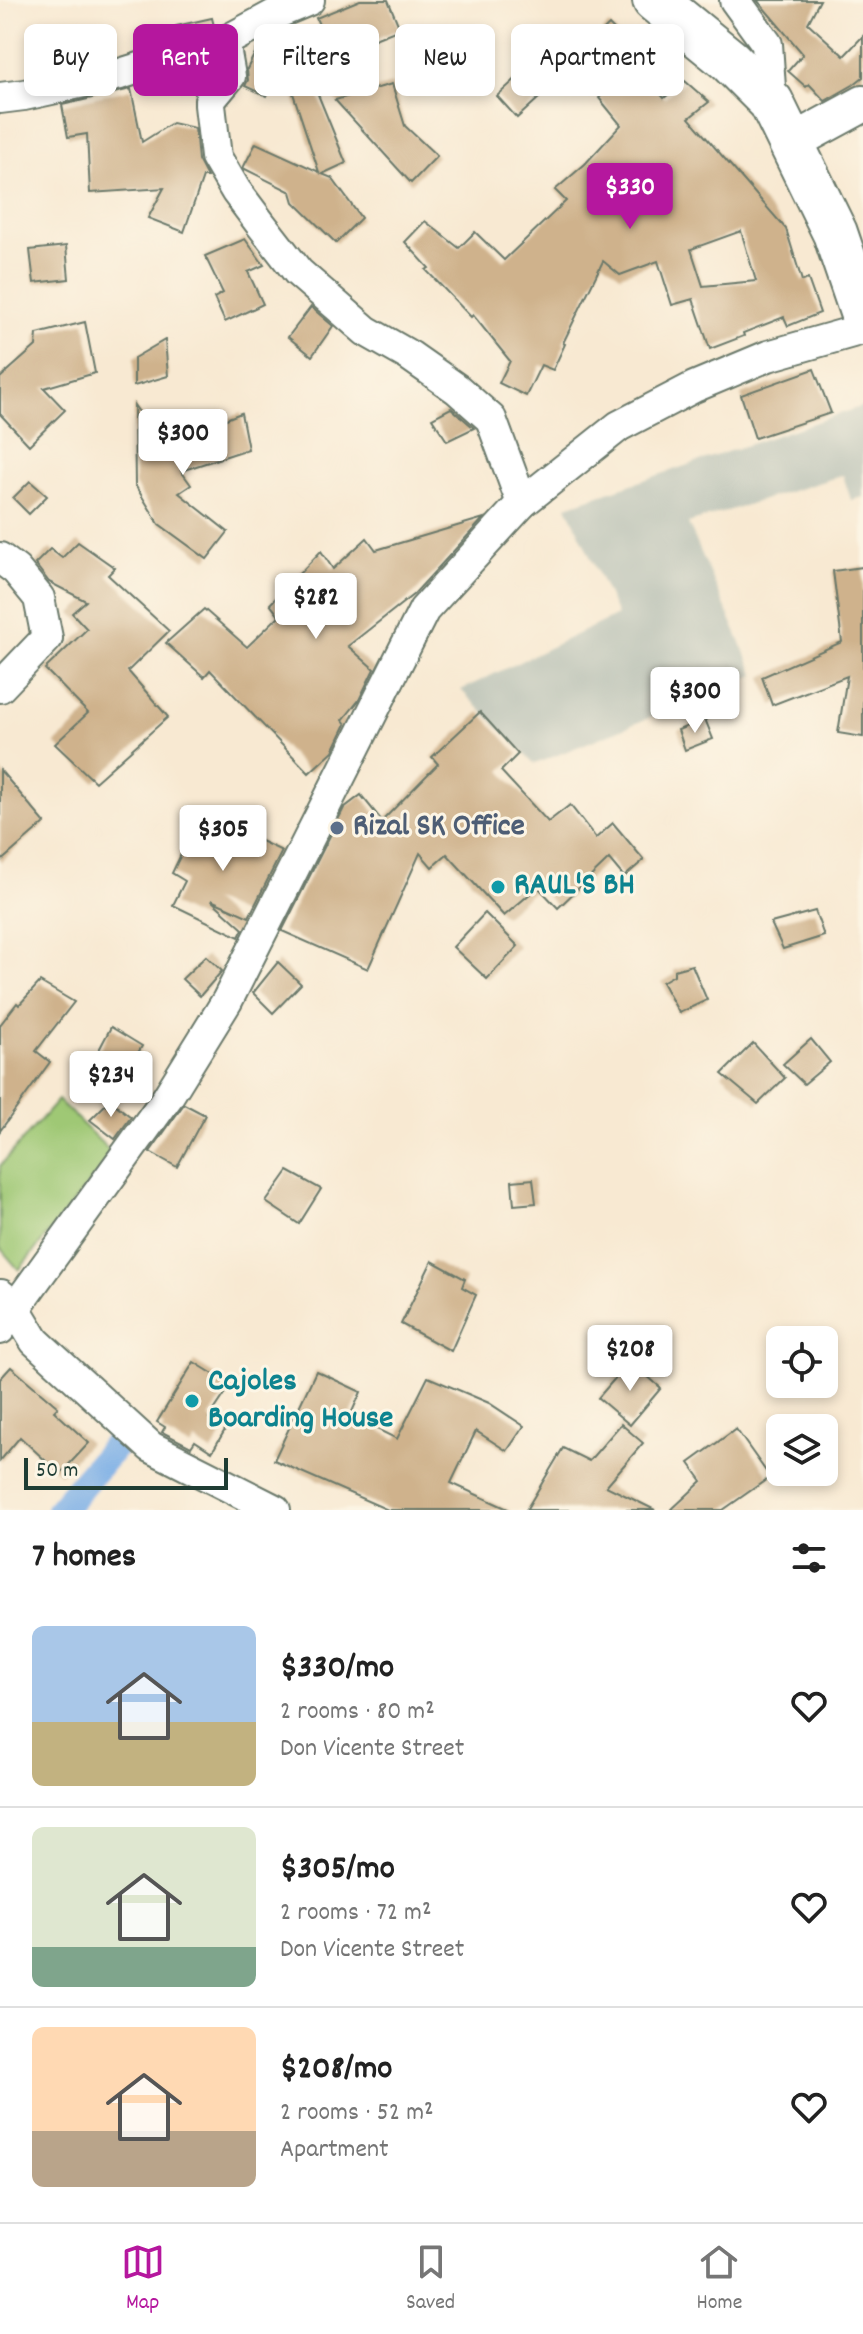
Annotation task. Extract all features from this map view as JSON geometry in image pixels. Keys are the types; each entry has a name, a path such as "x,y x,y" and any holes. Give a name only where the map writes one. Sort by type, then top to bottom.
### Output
{"main road":[{"path":"655,0 730,61 771,102 835,233 863,315"}],"street":[{"path":"238,34 309,0"},
{"path":"735,0 767,44 771,102"},
{"path":"0,98 133,70"},
{"path":"213,96 210,105 216,157 236,191 298,272 366,331 410,356 457,389 491,419 522,503"},
{"path":"791,143 863,104"},
{"path":"275,1510 151,1447 5,1311 167,1098 227,1001 424,610 522,503 619,426 694,387 768,356 863,329"},
{"path":"0,558 16,570 39,598 47,638 0,687"}],"shaded area":[{"path":"863,406 863,497 851,500 843,475 688,523 755,675 535,764 461,690 617,615 567,506"}],"green space":[{"path":"58,1100 113,1154 19,1270 0,1248 0,1166"}],"building":[{"path":"360,0 388,0 398,24 395,24 395,31 379,37 379,24 319,24 316,18"},
{"path":"757,0 820,0 808,23 844,56 863,36 863,77 825,101 809,84 806,87 788,71 803,54"},
{"path":"212,18 214,24 185,24"},
{"path":"254,55 254,90 245,86 247,69"},
{"path":"685,81 709,102 689,118 786,229 802,281 808,279 820,313 788,326 784,317 710,349 693,299 672,305 658,261 620,275 603,261 553,370 541,365 526,396 499,383 510,361 473,315 471,317 426,270 429,268 405,242 425,221 459,248 475,232 504,260 566,201 555,190 585,164 621,125 599,98 684,96","holes":["741,231 756,281 703,286 691,249"]},
{"path":"511,83 511,96 539,98 517,118 497,96"},
{"path":"392,84 405,126 437,156 411,183 335,100 349,96 379,96 379,88"},
{"path":"131,89 142,142 172,123 195,128 198,160 207,177 203,177 184,232 148,218 164,188 90,193 87,134 68,137 62,105 101,96 117,96 117,92"},
{"path":"294,96 319,96 346,163 322,174 332,178 361,218 336,243 294,202 291,192 243,168 256,143 319,172"},
{"path":"245,239 264,265 248,272 263,304 225,322 214,298 223,293 205,256"},
{"path":"66,246 69,279 34,283 30,250"},
{"path":"311,307 333,326 312,356 288,337"},
{"path":"85,322 95,373 44,388 65,410 29,445 0,414 0,378 36,346 37,334"},
{"path":"165,340 168,376 134,386 134,358"},
{"path":"814,369 831,413 755,438 741,395"},
{"path":"134,405 162,445 241,413 248,449 181,471 191,485 179,493 228,532 207,559 159,524 135,485"},
{"path":"451,408 474,428 447,441 432,418"},
{"path":"30,481 47,496 29,514 13,498"},
{"path":"484,518 414,594 348,646 374,669 359,700 343,720 346,724 333,751 309,773 210,670 204,677 166,643 204,609 247,647 279,616 270,604 321,551 333,569 367,538 376,550"},
{"path":"78,542 115,568 108,575 169,631 128,671 168,717 95,782 55,744 88,713 45,669 87,629 72,613 86,601 49,582 35,564 50,549 62,558"},
{"path":"863,567 863,737 838,733 847,676 772,705 762,677 842,642 833,571"},
{"path":"480,712 518,754 501,771 548,822 570,805 596,838 613,823 644,860 624,877 609,859 558,908 538,887 504,916 447,854 432,867 420,853 368,969 282,931 344,808 361,795 382,821 438,764 432,757"},
{"path":"705,719 713,739 685,750 678,730"},
{"path":"0,770 45,823 0,862"},
{"path":"201,813 282,851 249,917 211,900 243,929 239,937 173,905 185,881 172,873"},
{"path":"815,911 824,936 783,949 771,923"},
{"path":"485,913 518,946 487,979 453,947"},
{"path":"206,956 222,971 200,996 182,979"},
{"path":"278,962 301,984 273,1013 253,993"},
{"path":"692,965 707,1000 679,1013 662,982 674,975 674,970"},
{"path":"40,982 74,1002 36,1051 50,1062 0,1131 0,1025 17,1003 19,1005"},
{"path":"111,1027 142,1046 116,1090 89,1069"},
{"path":"811,1039 830,1062 804,1084 783,1064"},
{"path":"753,1043 785,1078 758,1104 722,1074"},
{"path":"110,1100 131,1117 115,1139 90,1120"},
{"path":"184,1104 205,1115 177,1167 150,1152"},
{"path":"288,1171 321,1189 299,1224 266,1202"},
{"path":"533,1179 536,1203 514,1205 512,1181"},
{"path":"432,1261 465,1279 462,1287 476,1295 451,1351 401,1324"},
{"path":"630,1361 661,1388 630,1425 598,1398"},
{"name":"Cajoles Boarding House","path":"194,1362 231,1385 209,1418 226,1428 212,1452 195,1441 191,1447 162,1432 165,1427 157,1422"},
{"path":"11,1367 58,1407 54,1411 89,1443 60,1474 20,1437 0,1461 0,1379"},
{"path":"316,1371 361,1392 350,1416 397,1439 428,1377 489,1403 524,1426 507,1451 476,1431 451,1483 510,1510 388,1510 274,1460"},
{"path":"621,1424 643,1443 606,1486 655,1510 526,1510 563,1448 589,1461"},
{"path":"736,1429 766,1471 766,1480 723,1510 671,1510 702,1481 689,1463"}],"waterway":[{"path":"60,1510 127,1432"}],"place":[{"name":"Rizal SK Office","path":"337,828"},
{"name":"RAUL'S BH","path":"498,887"},
{"name":"Cajoles Boarding House","path":"192,1401"}]}
